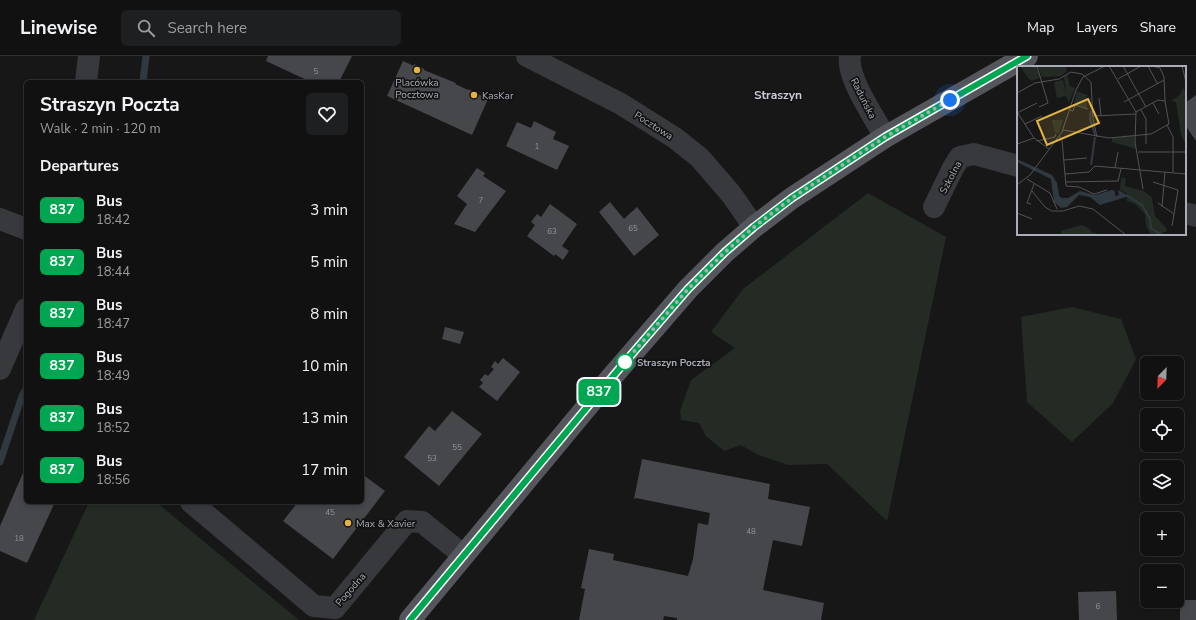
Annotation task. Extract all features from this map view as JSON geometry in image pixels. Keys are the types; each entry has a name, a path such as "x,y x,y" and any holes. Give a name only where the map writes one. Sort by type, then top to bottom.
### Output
{"main road":[{"path":"410,620 610,379 688,289 725,252 754,227 792,198 885,137 1027,56"}],"street":[{"path":"86,80 89,56"},
{"name":"Pocztowa","path":"527,56 680,132 731,194 754,227"},
{"name":"Raduńska","path":"850,56 849,61 851,72 863,99 885,137"},
{"name":"Szkolna","path":"934,207 960,157 974,154 1017,166"},
{"path":"1186,213 1196,216"},
{"path":"0,219 24,228"},
{"path":"0,368 24,314"},
{"name":"Pogodna","path":"193,504 314,606 334,608 407,521 422,522 463,556"}],"shaded area":[{"path":"868,193 946,237 887,521 827,464 788,465 758,455 741,445 724,451 706,436 699,423 681,420 680,411 691,380 735,348 711,332 743,289"},
{"path":"1072,307 1121,319 1136,359 1113,403 1072,442 1027,402 1021,317"},
{"path":"88,504 158,504 299,620 34,620"}],"building":[{"path":"268,56 352,56 340,80 307,80 266,61"},
{"path":"403,61 414,66 414,64 488,99 472,135 387,96"},
{"path":"1196,95 1196,141 1186,126 1186,102"},
{"path":"534,121 556,132 553,139 569,146 557,170 506,146 517,122 531,128"},
{"path":"477,168 485,173 483,176 506,191 475,232 454,224 467,204 457,196"},
{"path":"610,202 624,219 637,207 659,235 634,256 599,212"},
{"path":"550,204 577,224 562,246 569,251 563,260 555,254 554,256 527,236 535,225 531,222 537,214 541,217"},
{"path":"445,327 464,332 460,344 442,339"},
{"path":"503,358 520,372 497,401 479,387 483,383 480,380 485,374 488,376 494,369 491,367 495,361 498,364"},
{"path":"452,411 482,434 439,486 404,457 429,426 435,431"},
{"path":"642,459 770,484 768,499 810,507 802,546 773,540 763,590 824,603 821,620 677,620 677,618 664,616 663,620 579,620 585,589 581,588 589,549 614,554 613,560 688,576 693,559 698,523 708,525 710,513 636,498 634,499"},
{"path":"24,471 24,504 54,504 27,563 0,551 0,526"},
{"path":"364,475 385,491 333,559 283,521 296,504 364,504"},
{"path":"1116,591 1117,620 1079,620 1078,592"},
{"path":"1184,600 1196,600 1196,620 1180,620 1180,608 1184,608"}],"waterway":[{"path":"143,80 146,56"},
{"path":"0,462 24,392"}],"bus line":[{"name":"837","path":"410,620 646,337 688,289 725,252 754,227 792,198 885,137 1027,56"}],"place":[{"name":"Placówka Pocztowa","path":"417,70"},
{"name":"KasKar","path":"474,95"},
{"name":"Straszyn Poczta","path":"625,362"},
{"name":"Max & Xavier","path":"348,523"}],"district":[{"name":"Straszyn","path":"778,95"}],"route":[{"path":"625,362 688,289 725,252 754,227 792,198 885,137 950,100"}]}
